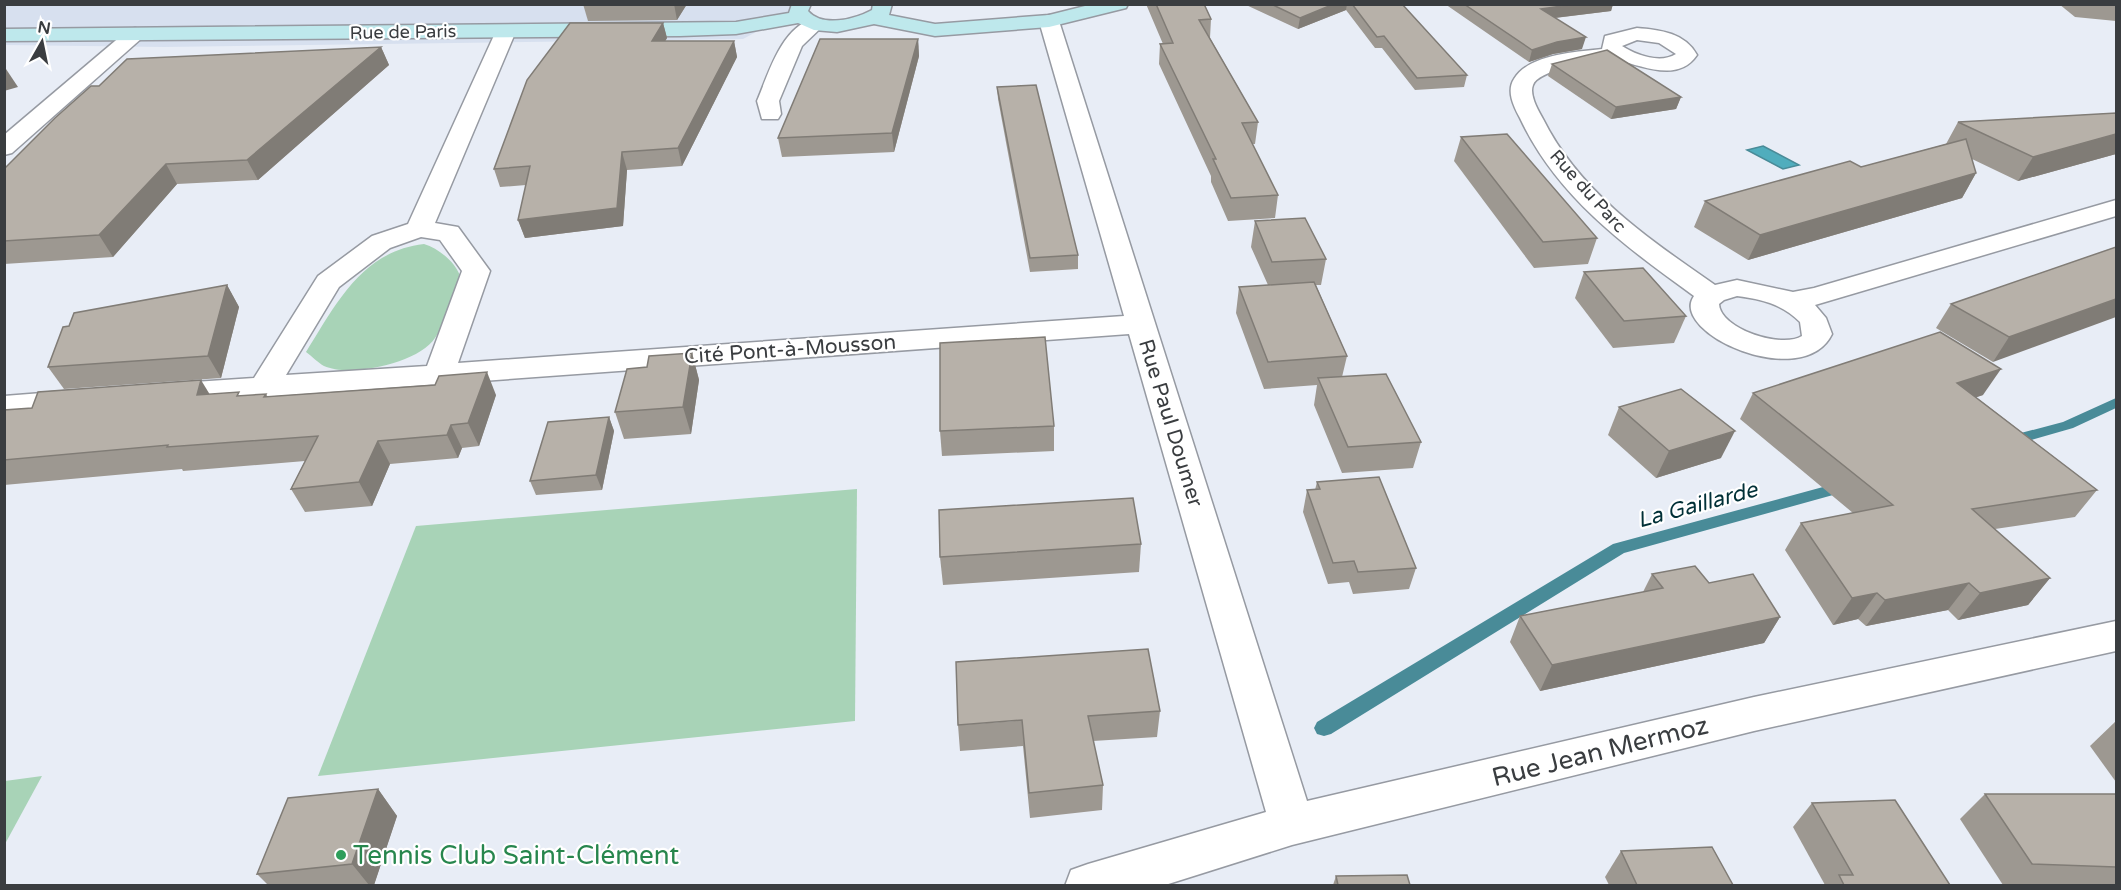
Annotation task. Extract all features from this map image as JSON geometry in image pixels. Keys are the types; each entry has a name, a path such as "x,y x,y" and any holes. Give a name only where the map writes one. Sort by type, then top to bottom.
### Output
{"street":[{"path":"879,11 934,30 1049,21 1112,5"},
{"name":"Rue de Paris","path":"4,34 736,28 806,15 852,24 879,11"},
{"path":"770,114 768,101 806,15"},
{"name":"Rue Paul Doumer","path":"1049,21 1292,825"},
{"path":"419,229 506,31"},
{"path":"4,148 135,34"},
{"name":"Rue du Parc","path":"1618,53 1559,63 1530,73 1523,81 1521,92 1532,122 1551,153 1582,191 1625,234 1711,295"},
{"path":"1790,301 1818,296 2116,208"},
{"path":"264,387 328,282 381,242 419,229 449,233 476,271 439,374"},
{"path":"1737,288 1773,294 1790,301 1815,320 1819,330 1817,339 1809,346 1795,350 1777,350 1748,344 1722,332 1711,322 1705,312 1705,302 1711,295 1737,288"},
{"name":"Cité Pont-à-Mousson","path":"4,406 1141,324"},
{"name":"Rue Jean Mermoz","path":"1088,885 1292,825 1754,714 2116,636"}],"shaded area":[{"path":"5,5 806,5 743,39 164,47 5,45"}],"green space":[{"path":"424,244 447,257 461,278 443,324 427,347 400,361 383,366 350,370 324,366 306,352 340,299 367,269 384,257 402,249"},
{"path":"857,489 855,721 318,776 416,526"},
{"path":"42,776 5,844 5,781"}],"water":[{"path":"1763,146 1799,165 1783,169 1747,150"}],"building":[{"path":"1156,4 1204,4 1211,19 1199,20 1258,122 1242,123 1278,195 1231,198 1213,159 1216,159 1160,44 1173,43"},
{"path":"1271,4 1334,4 1300,18"},
{"path":"1352,4 1402,4 1467,75 1417,78 1384,36 1377,37"},
{"path":"1464,4 1576,4 1541,9 1586,37 1557,42 1532,50"},
{"path":"570,23 663,23 652,41 734,41 678,148 622,152 617,208 518,220 530,166 494,169 527,80"},
{"path":"820,39 918,39 892,133 778,138"},
{"path":"381,47 247,160 166,164 99,235 4,241 4,169 55,118 91,86 99,86 127,59"},
{"path":"1607,50 1681,97 1616,107 1552,64"},
{"path":"1036,85 1078,255 1030,258 997,87"},
{"path":"2116,113 2116,134 2033,157 1958,122"},
{"path":"1507,134 1597,238 1543,242 1461,137"},
{"path":"1966,139 1976,173 1760,235 1705,201 1850,161 1861,167"},
{"path":"1305,218 1326,259 1272,262 1255,221"},
{"path":"2116,247 2116,299 2009,337 1951,304"},
{"path":"1643,268 1686,316 1624,321 1584,272"},
{"path":"1314,282 1347,356 1268,362 1239,287"},
{"path":"227,285 208,356 48,367 63,327 69,326 74,313"},
{"path":"1940,332 2001,369 1957,383 2097,490 1972,509 2050,578 1980,593 1969,583 1885,600 1877,593 1852,598 1801,523 1893,505 1753,393"},
{"path":"1045,337 1054,426 940,431 940,343"},
{"path":"692,353 683,407 615,412 627,369 647,367 649,356"},
{"path":"487,372 468,423 451,425 447,435 378,441 359,482 291,489 318,436 167,447 168,445 4,460 4,410 32,408 38,392 201,380 197,395 239,392 237,396 266,394 264,397 435,385 439,376"},
{"path":"1386,374 1421,442 1348,447 1318,378"},
{"path":"1681,389 1735,431 1669,451 1619,407"},
{"path":"609,417 596,475 530,481 548,422"},
{"path":"1379,477 1416,568 1358,572 1354,561 1333,563 1307,490 1320,489 1317,482"},
{"path":"1133,498 1141,544 940,557 939,510"},
{"path":"1695,566 1709,583 1753,574 1780,617 1552,665 1520,616 1663,588 1652,574"},
{"path":"1148,649 1160,711 1088,716 1103,785 1029,793 1022,720 958,725 956,662"},
{"path":"378,789 352,864 257,874 288,798"},
{"path":"1985,794 2116,794 2116,867 2032,864"},
{"path":"1895,800 1950,885 1844,885 1839,875 1853,875 1812,803"},
{"path":"1712,847 1733,885 1637,885 1621,851"},
{"path":"1407,875 1410,885 1338,885 1336,876"}],"waterway":[{"name":"La Gaillarde","path":"2007,442 2068,425 2116,403"},
{"name":"La Gaillarde","path":"1324,728 1619,548 1845,486"}],"place":[{"name":"Tennis Club Saint-Clément","path":"341,855"}]}
